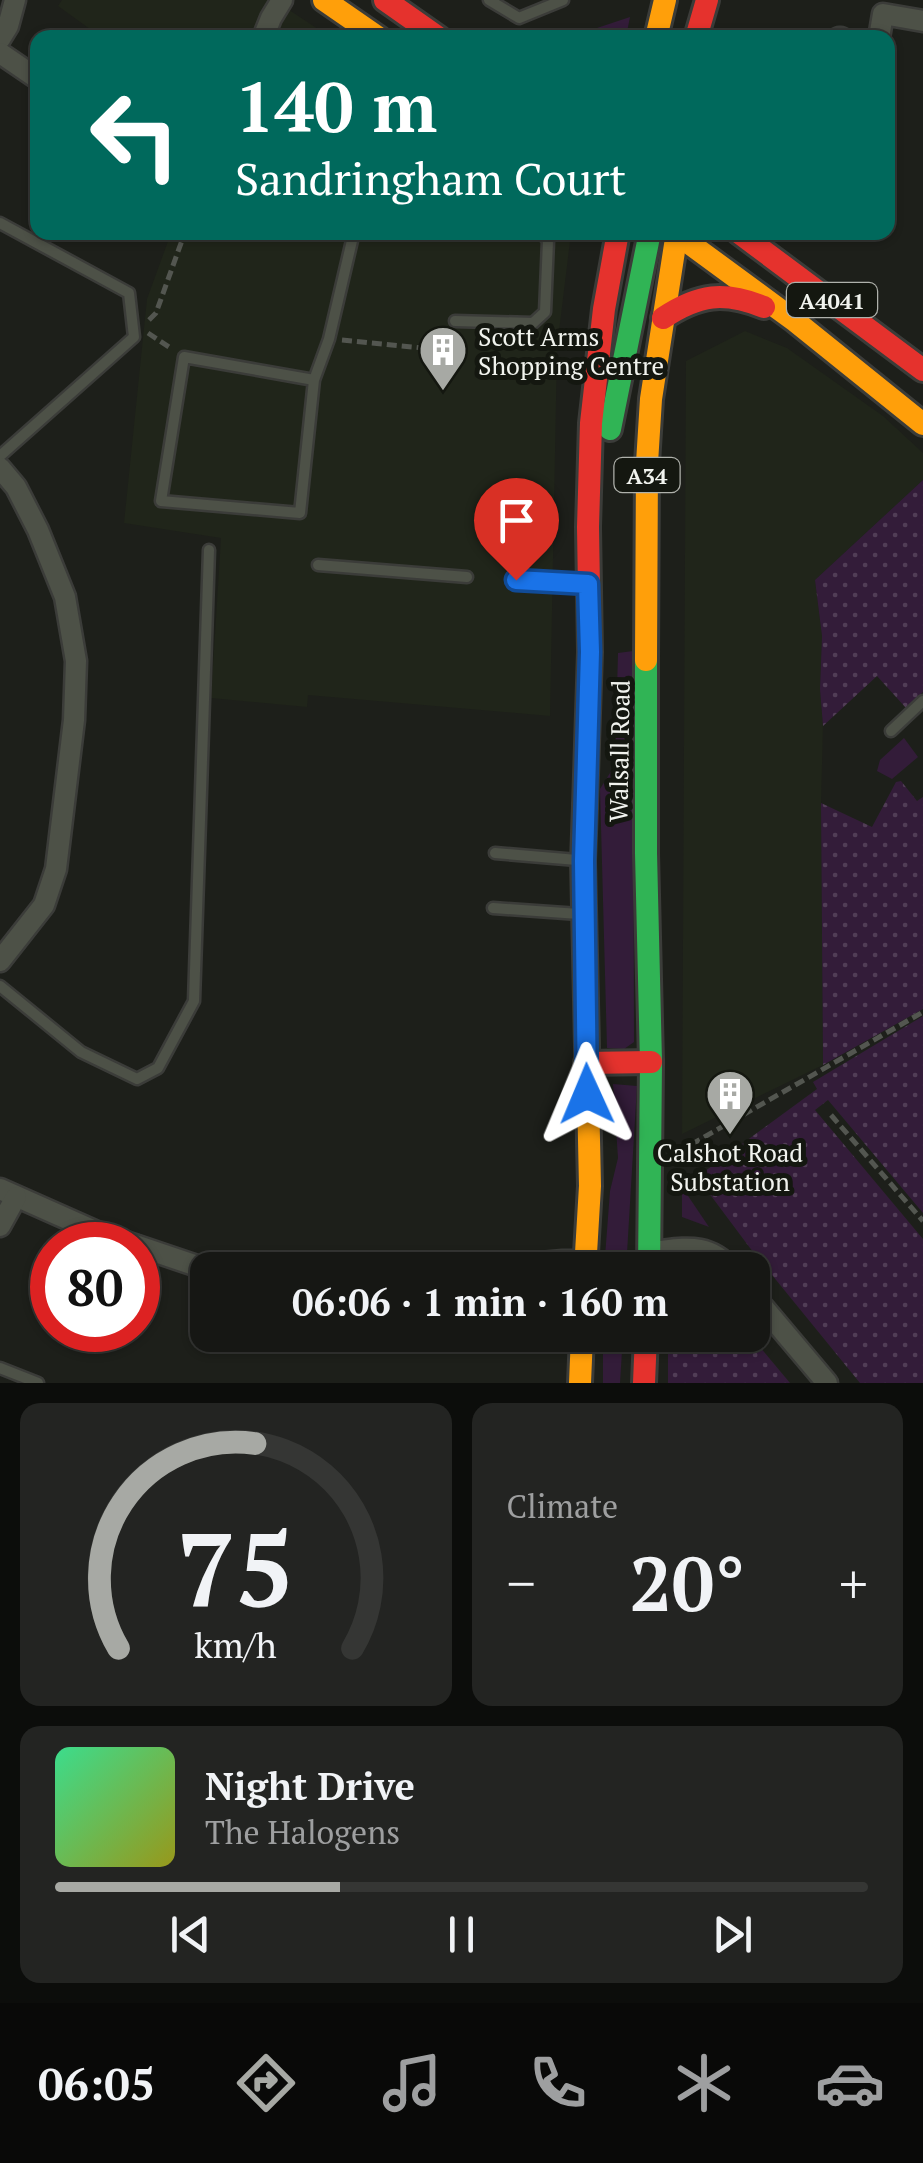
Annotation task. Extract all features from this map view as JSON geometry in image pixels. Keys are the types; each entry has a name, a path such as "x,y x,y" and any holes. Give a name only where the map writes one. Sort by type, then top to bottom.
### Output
{"highway":[{"path":"324,0 367,30"},
{"path":"385,0 425,30"},
{"path":"658,30 665,0"},
{"path":"698,30 707,0"},
{"path":"715,30 720,0"},
{"name":"Walsall Road","path":"587,1252 590,1186 584,861 591,423 617,240"},
{"name":"Walsall Road","path":"588,527 648,240"},
{"name":"Walsall Road","path":"650,1252 646,463 650,399 675,240"},
{"name":"A4041","path":"685,240 795,321 923,424"},
{"name":"A4041","path":"749,240 922,369"},
{"path":"663,318 682,304 714,296 756,303 795,321"},
{"path":"894,400 885,378 894,365 904,361 922,369"},
{"path":"590,652 603,628 618,621 630,621 648,633"},
{"path":"586,1063 651,1062"},
{"path":"580,1383 581,1352"},
{"path":"644,1383 645,1352"}],"street":[{"path":"0,39 15,0"},
{"path":"267,30 282,0"},
{"path":"880,30 883,14 923,21"},
{"path":"0,53 30,74"},
{"path":"0,468 16,487 38,530 65,597 76,661 74,720 56,869 44,905 0,961"},
{"path":"0,1226 8,1193 74,1222"},
{"path":"675,1252 689,1247 705,1252"},
{"path":"160,1253 190,1263"},
{"path":"770,1315 828,1383"}],"lane":[{"path":"490,0 519,18 563,0"},
{"path":"0,223 30,239"},
{"path":"0,456 134,337 129,293 31,240"},
{"path":"314,380 184,357 161,501 300,513 314,380 329,339 352,240"},
{"path":"455,321 533,322 546,312 547,240"},
{"path":"0,986 81,1052 137,1079 158,1068 194,1001 209,550"},
{"path":"318,565 467,577"},
{"path":"516,580 588,584"},
{"path":"891,730 923,702"},
{"path":"495,853 584,861"},
{"path":"493,908 584,914"},
{"path":"0,1368 38,1383"}],"path":[{"path":"183,240 156,312 141,329 184,357"},
{"path":"329,339 433,349"},
{"path":"650,1167 923,1012"},
{"path":"830,1115 923,1220"}],"shaded area":[{"path":"62,0 274,0 319,30 91,30 58,6"},
{"path":"630,17 627,30 591,30"},
{"path":"168,240 570,240 557,348 550,716 308,695 307,707 211,698 221,538 124,523 147,299"},
{"path":"745,331 787,348 883,416 923,453 923,480 815,580 822,636 823,1065 682,1134 686,361"},
{"path":"923,480 923,692 906,708 877,676 823,726 822,636 815,580"},
{"path":"633,651 634,1042 624,1049 607,1048 600,789 615,765 618,653"},
{"path":"904,738 918,757 892,779 877,771 880,760"},
{"path":"901,781 917,801 923,797 923,1009 823,1065 821,803 872,827 896,782"},
{"path":"923,1016 923,1213 828,1100 815,1110 923,1239 923,1383 860,1383 770,1273 770,1252 753,1252 697,1177 817,1089 813,1082"},
{"path":"613,1084 637,1086 627,1252 605,1252 610,1191 618,1158"},
{"path":"682,1187 709,1227 682,1217"},
{"path":"603,1352 622,1352 620,1383 603,1383"},
{"path":"668,1352 764,1352 790,1383 668,1383"}],"traffic: fast":[{"path":"610,429 648,240"},
{"path":"646,660 649,1252"}],"traffic: slow":[{"path":"324,0 367,30"},
{"path":"658,30 665,0"},
{"path":"646,660 651,399 676,240"},
{"path":"685,240 795,321 923,424"},
{"path":"585,806 590,1186 586,1252"},
{"path":"580,1383 581,1352"}],"traffic: jam":[{"path":"385,0 428,30"},
{"path":"698,30 707,0"},
{"path":"585,806 591,423 617,240"},
{"path":"749,240 923,370"},
{"path":"663,318 688,304 712,298 736,299 764,307"},
{"path":"586,1063 651,1062"},
{"path":"644,1383 645,1352"}],"place":[{"name":"Scott Arms Shopping Centre","path":"443,392"},
{"name":"Calshot Road Substation","path":"730,1136"}],"route":[{"path":"516,580 588,584 584,861 587,1094"}]}
